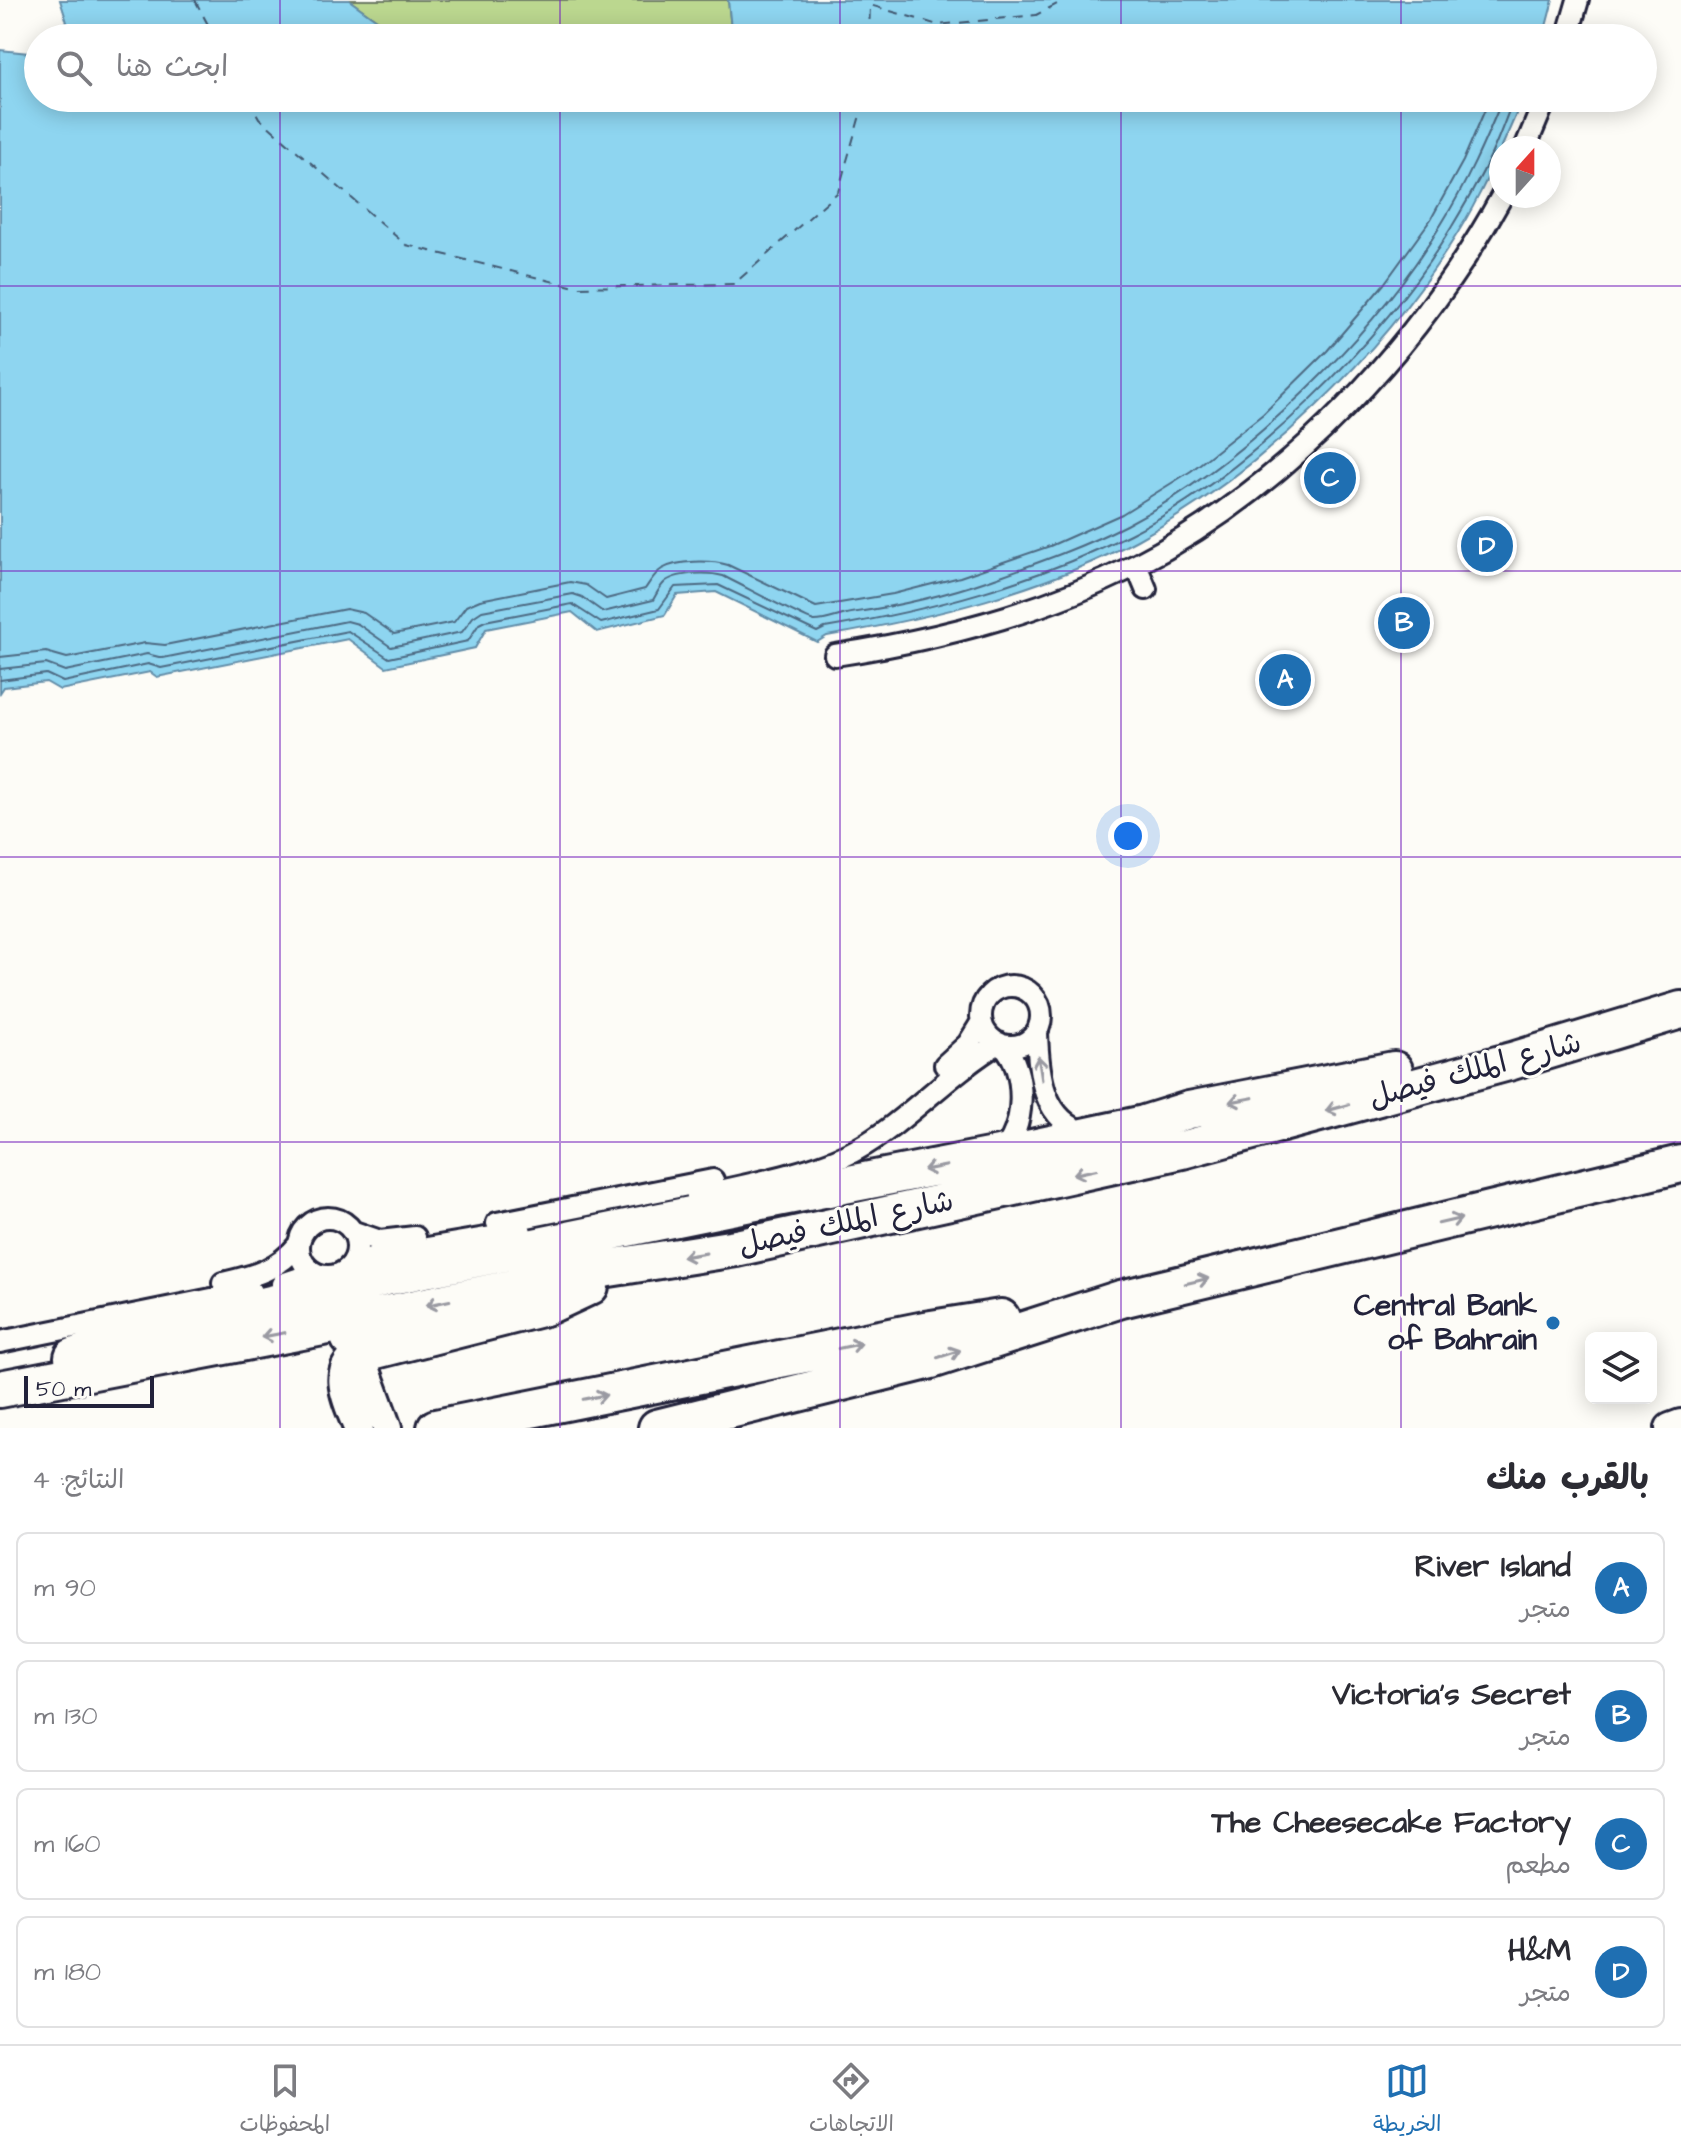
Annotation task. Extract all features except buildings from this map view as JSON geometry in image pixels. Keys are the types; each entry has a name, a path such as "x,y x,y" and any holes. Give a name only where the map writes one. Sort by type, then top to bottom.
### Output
{"highway":[{"name":"شارع الملك فيصل","path":"13,1386 609,1268 736,1248 1182,1150 1512,1061 1681,1010"},
{"path":"13,1386 95,1348 187,1323 406,1273 999,1155 1189,1110 1385,1071 1448,1063 1512,1061"},
{"path":"657,1428 931,1360 1121,1299 1681,1164"},
{"path":"1608,1183 1681,1175"},
{"path":"360,1354 545,1307 587,1289 609,1268"},
{"path":"436,1428 925,1330 1121,1299"}],"main road":[{"path":"313,1327 351,1343 360,1354 387,1428"},
{"path":"358,1428 342,1382 349,1362 360,1354"},
{"path":"1670,1428 1681,1424"}],"street":[{"path":"1571,24 1578,0"},
{"path":"1530,136 1540,112"},
{"path":"835,655 903,645 975,626 1069,593 1136,565 1220,514 1298,452 1364,386 1425,316 1475,246 1496,208"},
{"path":"1136,565 1146,589"},
{"path":"999,1155 1016,1133 1020,1109 1016,1064 1001,1044 985,1032 981,1023 982,1006 999,988 1015,986 1028,991 1039,1005 1041,1017 1037,1031 1040,1067 1048,1101 1071,1127 1093,1135"},
{"path":"0,1330 256,1275 276,1266 299,1244 305,1229 318,1220 334,1219 371,1239 400,1240 579,1208 753,1171 816,1154 848,1141 878,1121 960,1053 981,1023"},
{"path":"352,1264 374,1257 567,1224 722,1190 838,1159 871,1141 965,1065 1001,1044 1022,1043 1037,1031"},
{"path":"299,1244 302,1261 315,1273 331,1276 352,1264 357,1249 354,1232"},
{"path":"0,1342 293,1282 315,1273"}],"green space":[{"path":"349,0 728,0 731,24 383,24"}],"water":[{"path":"60,0 349,0 383,24 68,24"},
{"path":"728,0 1553,0 1547,24 731,24"},
{"path":"0,50 24,53 24,112 1517,112 1506,136 1489,136 1489,173 1457,234 1427,279 1356,366 1273,445 1229,480 1137,540 1064,574 986,600 906,621 827,636 817,642 716,592 677,595 665,615 597,632 572,612 486,629 475,648 386,667 348,639 157,677 150,672 60,690 46,682 4,687 0,693"}],"ferry route":[{"path":"195,0 208,24"},
{"path":"948,24 1036,15 1065,0"},
{"path":"869,24 870,5 935,24"},
{"path":"256,112 406,245 575,287 734,284 838,192 861,112"}],"place":[{"name":"The Cheesecake Factory","path":"1330,478"},
{"name":"H&M","path":"1487,546"},
{"name":"Victoria's Secret","path":"1404,623"},
{"name":"River Island","path":"1285,680"},
{"name":"Central Bank of Bahrain","path":"1553,1323"}]}
